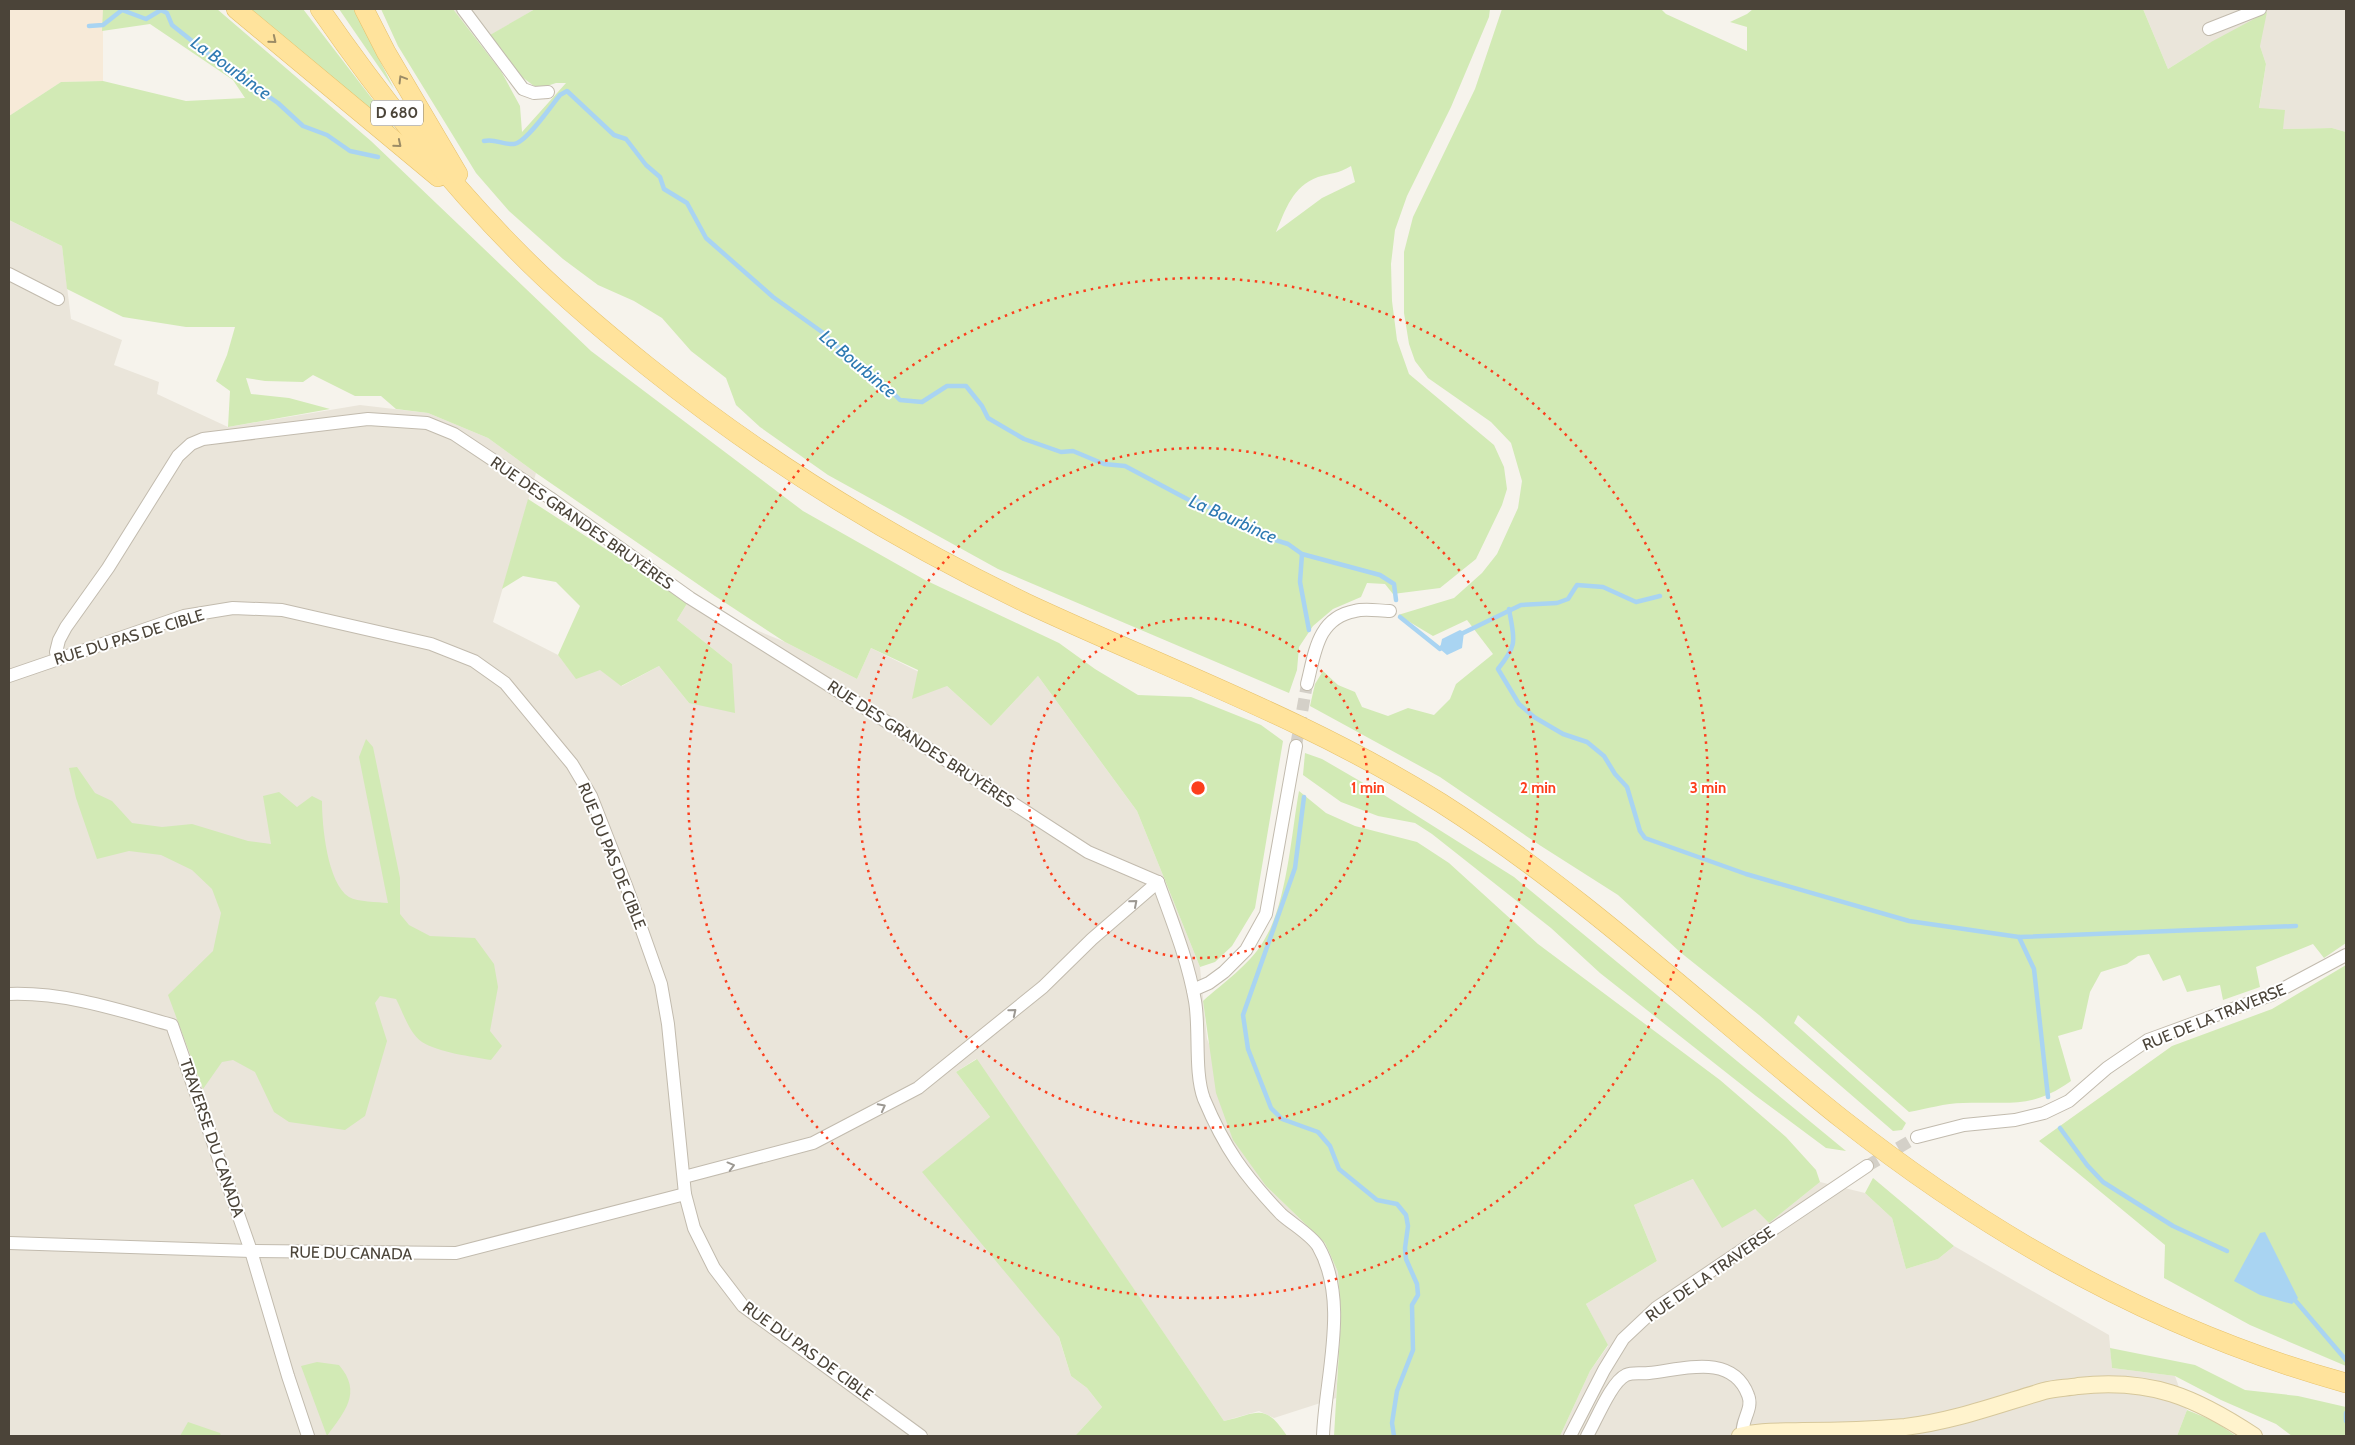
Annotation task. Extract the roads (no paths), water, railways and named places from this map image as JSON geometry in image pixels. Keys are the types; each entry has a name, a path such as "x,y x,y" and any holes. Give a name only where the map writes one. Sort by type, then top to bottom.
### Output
{"main road":[{"path":"236,9 480,212"},
{"name":"D 680","path":"320,9 354,58 416,138 520,255 593,323 742,439 812,486 953,566 1028,604 1262,708 1353,753 1439,802 1509,850 1586,909 1846,1121 1934,1187 2019,1243 2090,1283 2160,1316 2239,1348 2346,1383"},
{"path":"364,9 386,52 480,212"},
{"path":"1742,1436 1766,1432 1871,1430 1934,1424 1978,1413 2046,1390 2091,1385 2135,1384 2177,1393 2221,1414 2254,1436"}],"street":[{"path":"463,9 523,89 534,93 548,92"},
{"path":"2209,29 2260,9"},
{"path":"9,274 58,299"},
{"name":"RUE DES GRANDES BRUYÈRES","path":"58,659 56,652 59,640 66,627 108,568 178,456 191,444 203,438 368,419 427,423 454,434 550,498 690,598 873,713 1088,852 1158,882"},
{"name":"RUE DU PAS DE CIBLE","path":"9,676 184,616 233,608 282,610 432,644 474,661 505,683 572,764 591,796 627,888 661,984 668,1024 685,1194 694,1228 710,1260 743,1306 921,1436"},
{"path":"1307,684 1320,634 1327,624 1354,610 1390,610"},
{"path":"1193,990 1209,983 1224,972 1246,950 1266,914 1296,746"},
{"path":"684,1177 813,1143 918,1088 1043,987 1092,939 1158,882 1190,971 1203,1096 1225,1146 1252,1184 1285,1218 1317,1245 1327,1268 1334,1323 1323,1436"},
{"name":"RUE DE LA TRAVERSE","path":"1917,1137 1964,1125 2015,1120 2044,1113 2069,1101 2107,1068 2148,1040 2271,995 2346,955"},
{"name":"TRAVERSE DU CANADA","path":"9,994 28,993 82,1000 172,1025 251,1251 308,1436"},
{"name":"RUE DE LA TRAVERSE","path":"1570,1436 1604,1370 1623,1340 1656,1308 1867,1166"},
{"name":"RUE DU CANADA","path":"9,1243 251,1251 456,1253 685,1194"},
{"path":"1588,1436 1615,1384 1626,1375 1687,1366 1715,1368 1727,1371 1737,1378 1748,1394 1750,1407 1742,1429 1742,1436"}],"water":[{"path":"1460,630 1464,632 1462,648 1447,655 1440,649 1442,639"},
{"path":"2265,1232 2298,1298 2292,1304 2260,1295 2234,1281 2260,1233"}],"waterway":[{"name":"La Bourbince","path":"89,26 103,25 122,10 146,19 161,10 167,13 172,25 216,60 278,103 303,126 327,135 350,151 378,157"},
{"name":"La Bourbince","path":"484,141 492,140 510,144 519,142 545,115 560,95 567,91 614,135 626,139 646,165 660,177 664,189 687,203 706,238 773,297 822,332 864,372 890,390 900,400 922,402 947,386 966,386 982,406 988,418 1024,439 1061,452 1073,451 1104,464 1125,466 1189,500 1196,500 1259,535 1288,544 1302,554 1380,575 1394,584 1396,600"},
{"path":"1302,554 1300,582 1309,630"},
{"path":"1461,634 1521,605 1557,603 1568,599 1577,585 1603,587 1636,602 1660,596"},
{"path":"1509,609 1513,635 1512,647 1498,669 1519,704 1534,717 1563,734 1587,742 1604,756 1615,774 1627,787 1640,831 1645,838 1746,874 1909,921 2019,937 2296,926"},
{"path":"1400,617 1440,649 1444,645"},
{"path":"1304,797 1295,868 1243,1015 1248,1049 1271,1108 1282,1119 1318,1132 1330,1146 1339,1169 1377,1200 1397,1204 1406,1215 1408,1226 1405,1248 1406,1259 1417,1284 1418,1295 1412,1305 1413,1350 1397,1391 1392,1423 1394,1436"},
{"path":"2019,937 2034,969 2048,1097"},
{"path":"2060,1128 2087,1165 2103,1182 2173,1226 2227,1251"},
{"path":"2294,1299 2346,1360"},
{"path":"2346,1413 2346,1421"}],"tunnel":[{"path":"1296,746 1307,684"},
{"path":"1867,1166 1917,1137"}]}
